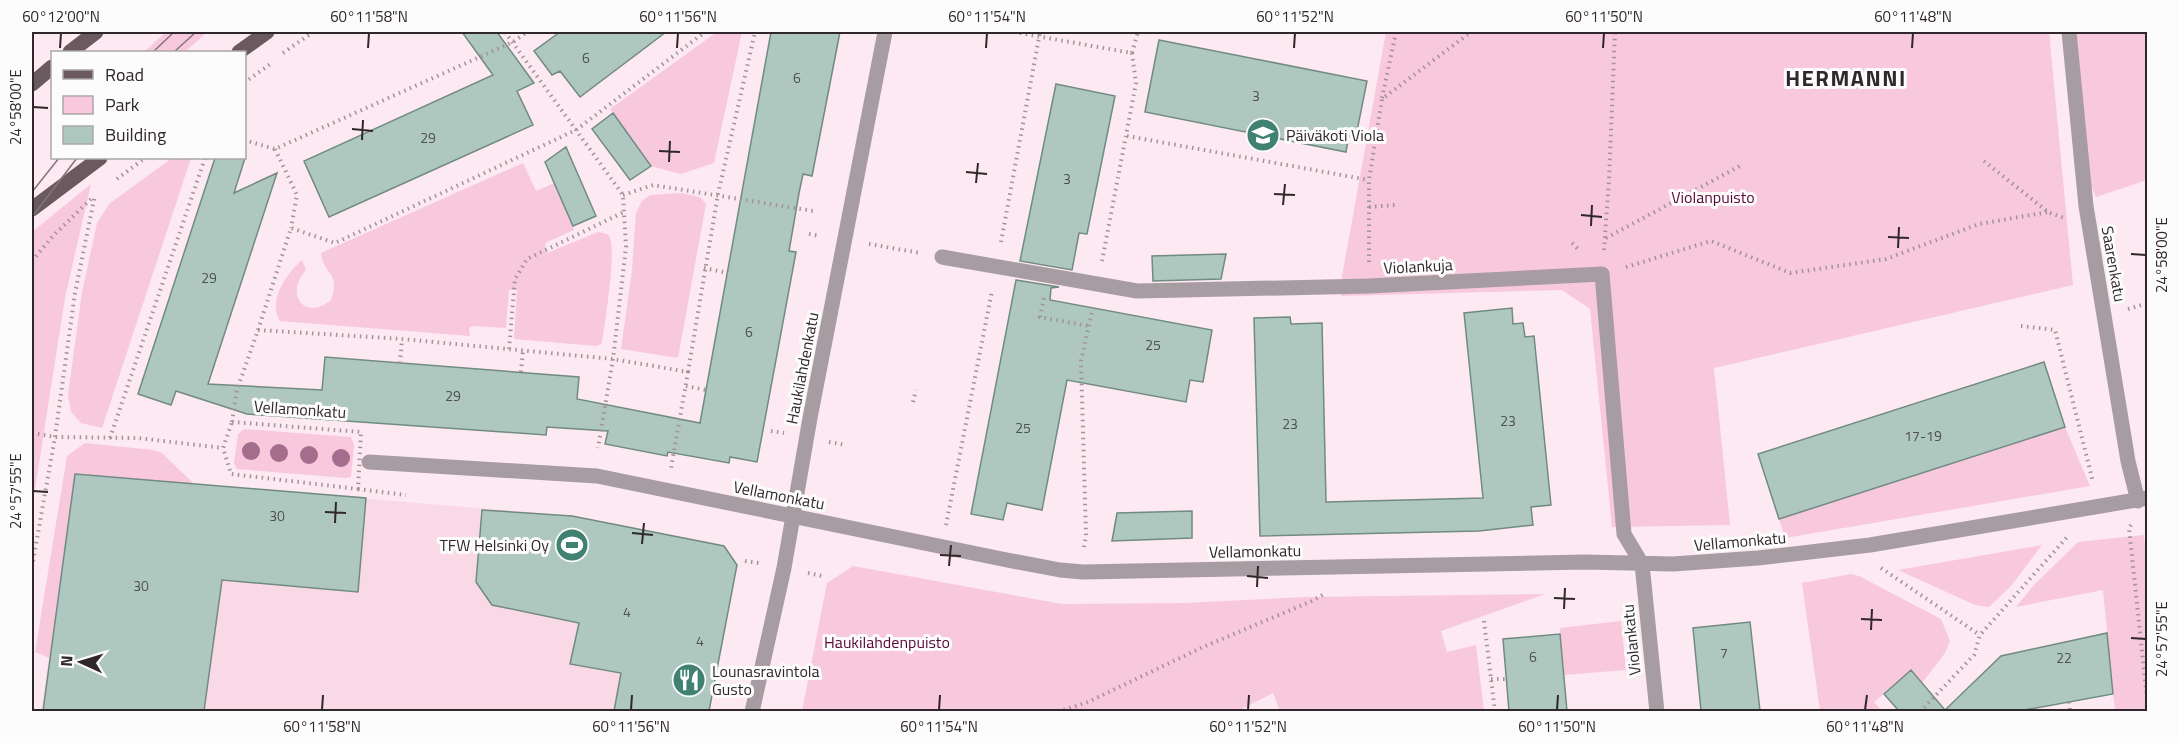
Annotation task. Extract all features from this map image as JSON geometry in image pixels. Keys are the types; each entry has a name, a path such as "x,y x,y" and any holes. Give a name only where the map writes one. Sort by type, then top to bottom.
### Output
{"main road":[{"path":"71,51 96,32"},
{"path":"240,51 267,32"},
{"path":"32,84 51,68"},
{"path":"32,209 99,159"}],"street":[{"name":"Haukilahdenkatu","path":"753,711 784,568 885,32"},
{"name":"Saarenkatu","path":"2069,32 2089,227 2128,461 2143,500"},
{"name":"Violankuja","path":"942,257 1137,291 1369,286 1602,274"},
{"path":"1602,274 1624,534 1642,564"},
{"name":"Vellamonkatu","path":"369,462 597,476 1060,570 1183,570 1585,562 1673,564 1758,558 1870,545 2143,500"},
{"name":"Violankatu","path":"1642,564 1657,711"}],"path":[{"path":"505,32 623,195 626,247 614,358 598,448"},
{"path":"246,141 275,149 513,42 527,32"},
{"path":"291,228 335,243 576,130 705,32"},
{"path":"666,491 718,194 755,32"},
{"path":"1014,32 1132,53"},
{"path":"1086,536 1081,361 1127,135 1136,83 1132,53 1138,32"},
{"path":"1369,286 1369,180 1396,32"},
{"path":"1382,99 1471,32"},
{"path":"1615,32 1602,274 1711,241 1790,273 1886,259 1979,224 2048,212"},
{"path":"1127,135 1369,180"},
{"path":"232,422 237,390 291,228 297,195 275,149"},
{"path":"110,438 205,159"},
{"path":"1984,161 2048,212 2089,227"},
{"path":"1605,238 1740,166"},
{"path":"623,195 653,185 813,211"},
{"path":"32,261 52,237 95,195 75,293 55,437 32,567"},
{"path":"1369,207 1395,205"},
{"path":"508,349 514,279 526,259 624,212"},
{"path":"809,234 942,257"},
{"path":"704,268 728,273"},
{"path":"1041,312 1040,317 1089,326"},
{"path":"2020,326 2055,330 2092,477"},
{"path":"258,330 402,339 614,358 688,372"},
{"path":"400,363 402,339"},
{"path":"521,372 524,350"},
{"path":"686,386 706,390"},
{"path":"913,402 916,390"},
{"name":"Vellamonkatu","path":"223,448 232,422 361,432 358,489"},
{"path":"32,433 55,437 138,438 223,448 231,474 406,495"},
{"path":"1920,711 1974,655 1980,635 2069,535 2097,508"},
{"path":"2129,537 2148,708"},
{"path":"1870,545 1874,563 1980,635"},
{"path":"1058,711 1088,702 1203,646 1312,601 1330,590"},
{"path":"1484,621 1495,711"},
{"path":"1491,679 1506,678"},
{"path":"2069,702 2070,711"}],"shaded area":[{"path":"75,474 572,516 724,546 737,565 709,711 41,712"}],"green space":[{"path":"166,32 207,32 186,51 145,51"},
{"path":"717,32 742,32 714,163 681,174 651,166 610,109"},
{"name":"Violanpuisto","path":"1386,32 2049,32 2073,285 1714,368 1730,525 1612,527 1590,309 1562,290 1341,296 1341,282"},
{"path":"2076,32 2147,32 2147,180 2096,197 2090,183"},
{"path":"171,159 191,159 102,428 81,423 71,412 68,395 82,292 97,223 109,204"},
{"path":"523,163 536,191 554,183 573,226 574,230 545,243 547,253 598,232 607,234 610,238 611,273 602,343 597,346 514,339 517,290 509,290 506,328 472,326 469,328 470,336 280,321 276,305 277,296 290,272 302,260 306,270 300,279 297,296 306,307 322,306 331,300 334,284 321,253"},
{"path":"91,184 65,298 32,508 32,232"},
{"path":"681,193 700,197 706,204 678,358 621,349 632,270 636,213 642,201 650,195"},
{"path":"2065,427 2090,486 1785,538 1779,519"},
{"path":"244,429 351,437 354,445 351,477 237,469 234,463 238,434"},
{"path":"85,443 153,450 162,453 194,484 75,474 50,658 35,652 67,456"},
{"path":"2144,535 2148,575 2147,711 2115,711 2103,590 2016,607 2034,585 2078,542"},
{"path":"2042,545 2011,586 1989,607 1975,605 1898,570"},
{"name":"Haukilahdenpuisto","path":"853,566 1062,604 1185,603 1306,597 1545,594 1441,631 1447,652 1476,645 1484,711 1280,711 1273,693 1236,712 802,711 827,583"},
{"path":"1851,574 1941,619 1950,641 1945,653 1922,683 1911,671 1874,702 1882,711 1820,711 1802,583"},
{"path":"1621,621 1626,670 1564,675 1560,628"}],"building":[{"path":"462,32 497,32 534,83 517,91 533,125 329,217 304,161 493,75"},
{"path":"560,32 666,32 580,97 560,71 552,75 534,51"},
{"path":"771,32 840,32 812,176 803,174 799,193 789,251 796,252 757,462 730,457 729,463 668,452 667,456 605,444 608,431 547,427 546,435 247,414 176,391 171,405 138,394 215,159 245,159 234,193 277,173 208,384 322,390 325,357 579,377 577,399 700,423"},
{"path":"1159,40 1367,81 1356,136 1349,135 1346,152 1145,112"},
{"path":"1056,84 1115,96 1087,234 1079,233 1072,270 1020,261"},
{"path":"613,113 651,166 630,180 592,129"},
{"path":"566,147 596,216 573,226 545,162"},
{"path":"1226,254 1221,279 1153,281 1152,256"},
{"path":"1016,280 1059,287 1051,288 1050,300 1212,330 1203,382 1190,380 1186,402 1067,380 1042,510 1007,503 1003,520 971,514"},
{"path":"1512,308 1513,324 1523,323 1525,337 1534,336 1551,505 1531,507 1533,525 1479,531 1260,536 1254,318 1290,317 1291,324 1322,323 1326,502 1483,498 1464,313"},
{"path":"2044,362 2065,427 1779,519 1758,454"},
{"path":"75,474 366,498 358,592 222,580 204,711 43,711"},
{"path":"482,510 572,516 724,546 737,565 709,711 614,711 621,673 570,664 579,623 492,605 476,582"},
{"path":"1192,511 1192,538 1112,541 1117,513"},
{"path":"1750,622 1760,711 1701,711 1693,628"},
{"path":"2107,633 2113,694 2019,711 1899,711 1884,694 1911,670 1945,710 2001,656"},
{"path":"1560,634 1567,711 1509,711 1503,639"}],"tram line":[{"path":"154,51 174,32"},
{"path":"175,51 196,32"},
{"path":"32,192 58,159"},
{"path":"32,217 76,159"}],"place":[{"name":"Päiväkoti Viola","path":"1263,135"},
{"name":"TFW Helsinki Oy","path":"572,545"},
{"name":"Lounasravintola Gusto","path":"689,680"}],"district":[{"name":"HERMANNI","path":"1846,78"}]}
